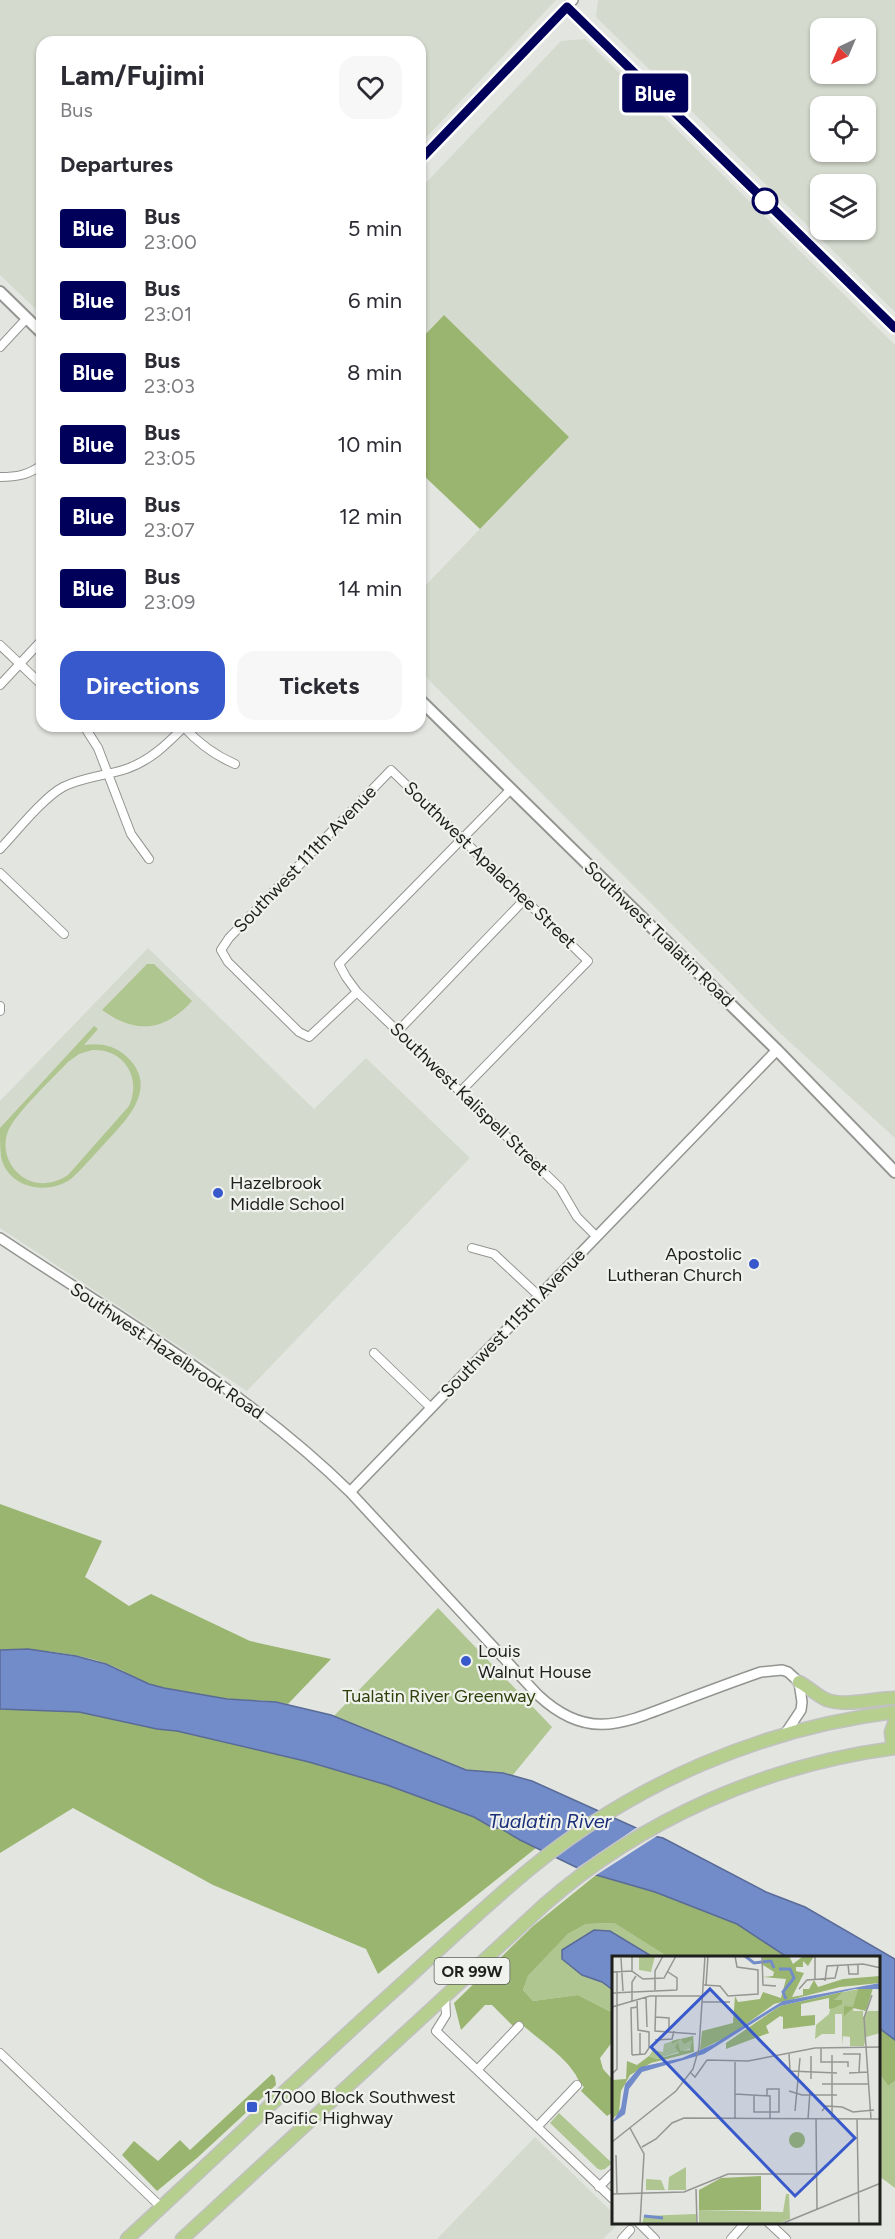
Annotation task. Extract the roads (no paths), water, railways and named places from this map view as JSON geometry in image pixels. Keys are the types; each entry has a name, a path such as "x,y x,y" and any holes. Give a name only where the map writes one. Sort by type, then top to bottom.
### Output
{"highway":[{"path":"799,1682 820,1697 831,1701 895,1698"},
{"name":"OR 99W","path":"127,2239 311,2066 498,1897 531,1868 583,1829 665,1781 734,1751 785,1734 858,1717 895,1712"},
{"path":"894,1748 891,1732 895,1721"},
{"name":"OR 99W","path":"182,2239 528,1919 562,1889 614,1852 659,1825 719,1796 818,1762 894,1748"}],"main road":[{"path":"0,292 36,327"},
{"name":"Southwest Tualatin Road","path":"426,706 777,1050 895,1172"}],"street":[{"path":"426,154 570,3 895,328"},
{"path":"0,347 27,318"},
{"path":"0,477 17,477 36,469"},
{"path":"0,645 36,679"},
{"path":"0,684 36,647"},
{"path":"88,732 98,748 130,834 149,859"},
{"path":"0,849 61,789 86,778 125,770 153,756 179,732"},
{"path":"189,732 200,744 219,757 235,764"},
{"name":"Southwest Apalachee Street","path":"391,770 588,961 461,1091"},
{"name":"Southwest 111th Avenue","path":"357,992 309,1037 298,1032 228,962 221,950 391,770"},
{"path":"462,838 511,789"},
{"name":"Southwest Kalispell Street","path":"462,838 339,964 357,992 399,1030 560,1188 577,1217 597,1236"},
{"path":"0,873 64,934"},
{"path":"399,1030 525,899"},
{"name":"Southwest 115th Avenue","path":"350,1492 777,1050"},
{"name":"Southwest Hazelbrook Road","path":"0,1239 238,1397 322,1466 350,1492 538,1695 557,1712 573,1720 602,1725 625,1722 768,1670 788,1672 799,1682"},
{"path":"472,1248 494,1254 539,1296"},
{"path":"374,1353 431,1408"},
{"path":"785,1734 801,1710 802,1696 799,1682"},
{"path":"445,1996 446,2015 436,2031 612,2198"},
{"path":"478,2069 519,2026"},
{"path":"0,2053 161,2207"},
{"path":"537,2127 577,2085"},
{"path":"599,2187 612,2174"},
{"path":"639,2224 655,2239"},
{"path":"731,2239 745,2224"},
{"path":"769,2224 786,2239"},
{"path":"622,2239 630,2230"}],"water":[{"name":"Tualatin River","path":"28,1649 76,1656 106,1664 149,1684 164,1688 227,1699 276,1702 331,1715 466,1770 503,1773 532,1781 663,1838 766,1892 805,1907 895,1959 895,2040 880,2029 880,1956 785,1956 737,1924 655,1892 586,1872 474,1817 387,1785 309,1762 177,1731 157,1729 79,1712 0,1709 0,1650"},
{"path":"594,1930 610,1931 651,1956 612,1956 612,1989 602,1982 582,1975 562,1959 562,1950"}],"place":[{"name":"Hazelbrook Middle School","path":"218,1193"},
{"name":"Apostolic Lutheran Church","path":"754,1264"},
{"name":"Louis Walnut House","path":"466,1661"},
{"name":"17000 Block Southwest Pacific Highway","path":"252,2107"}],"park label":[{"name":"Tualatin River Greenway","path":"439,1696"}]}
